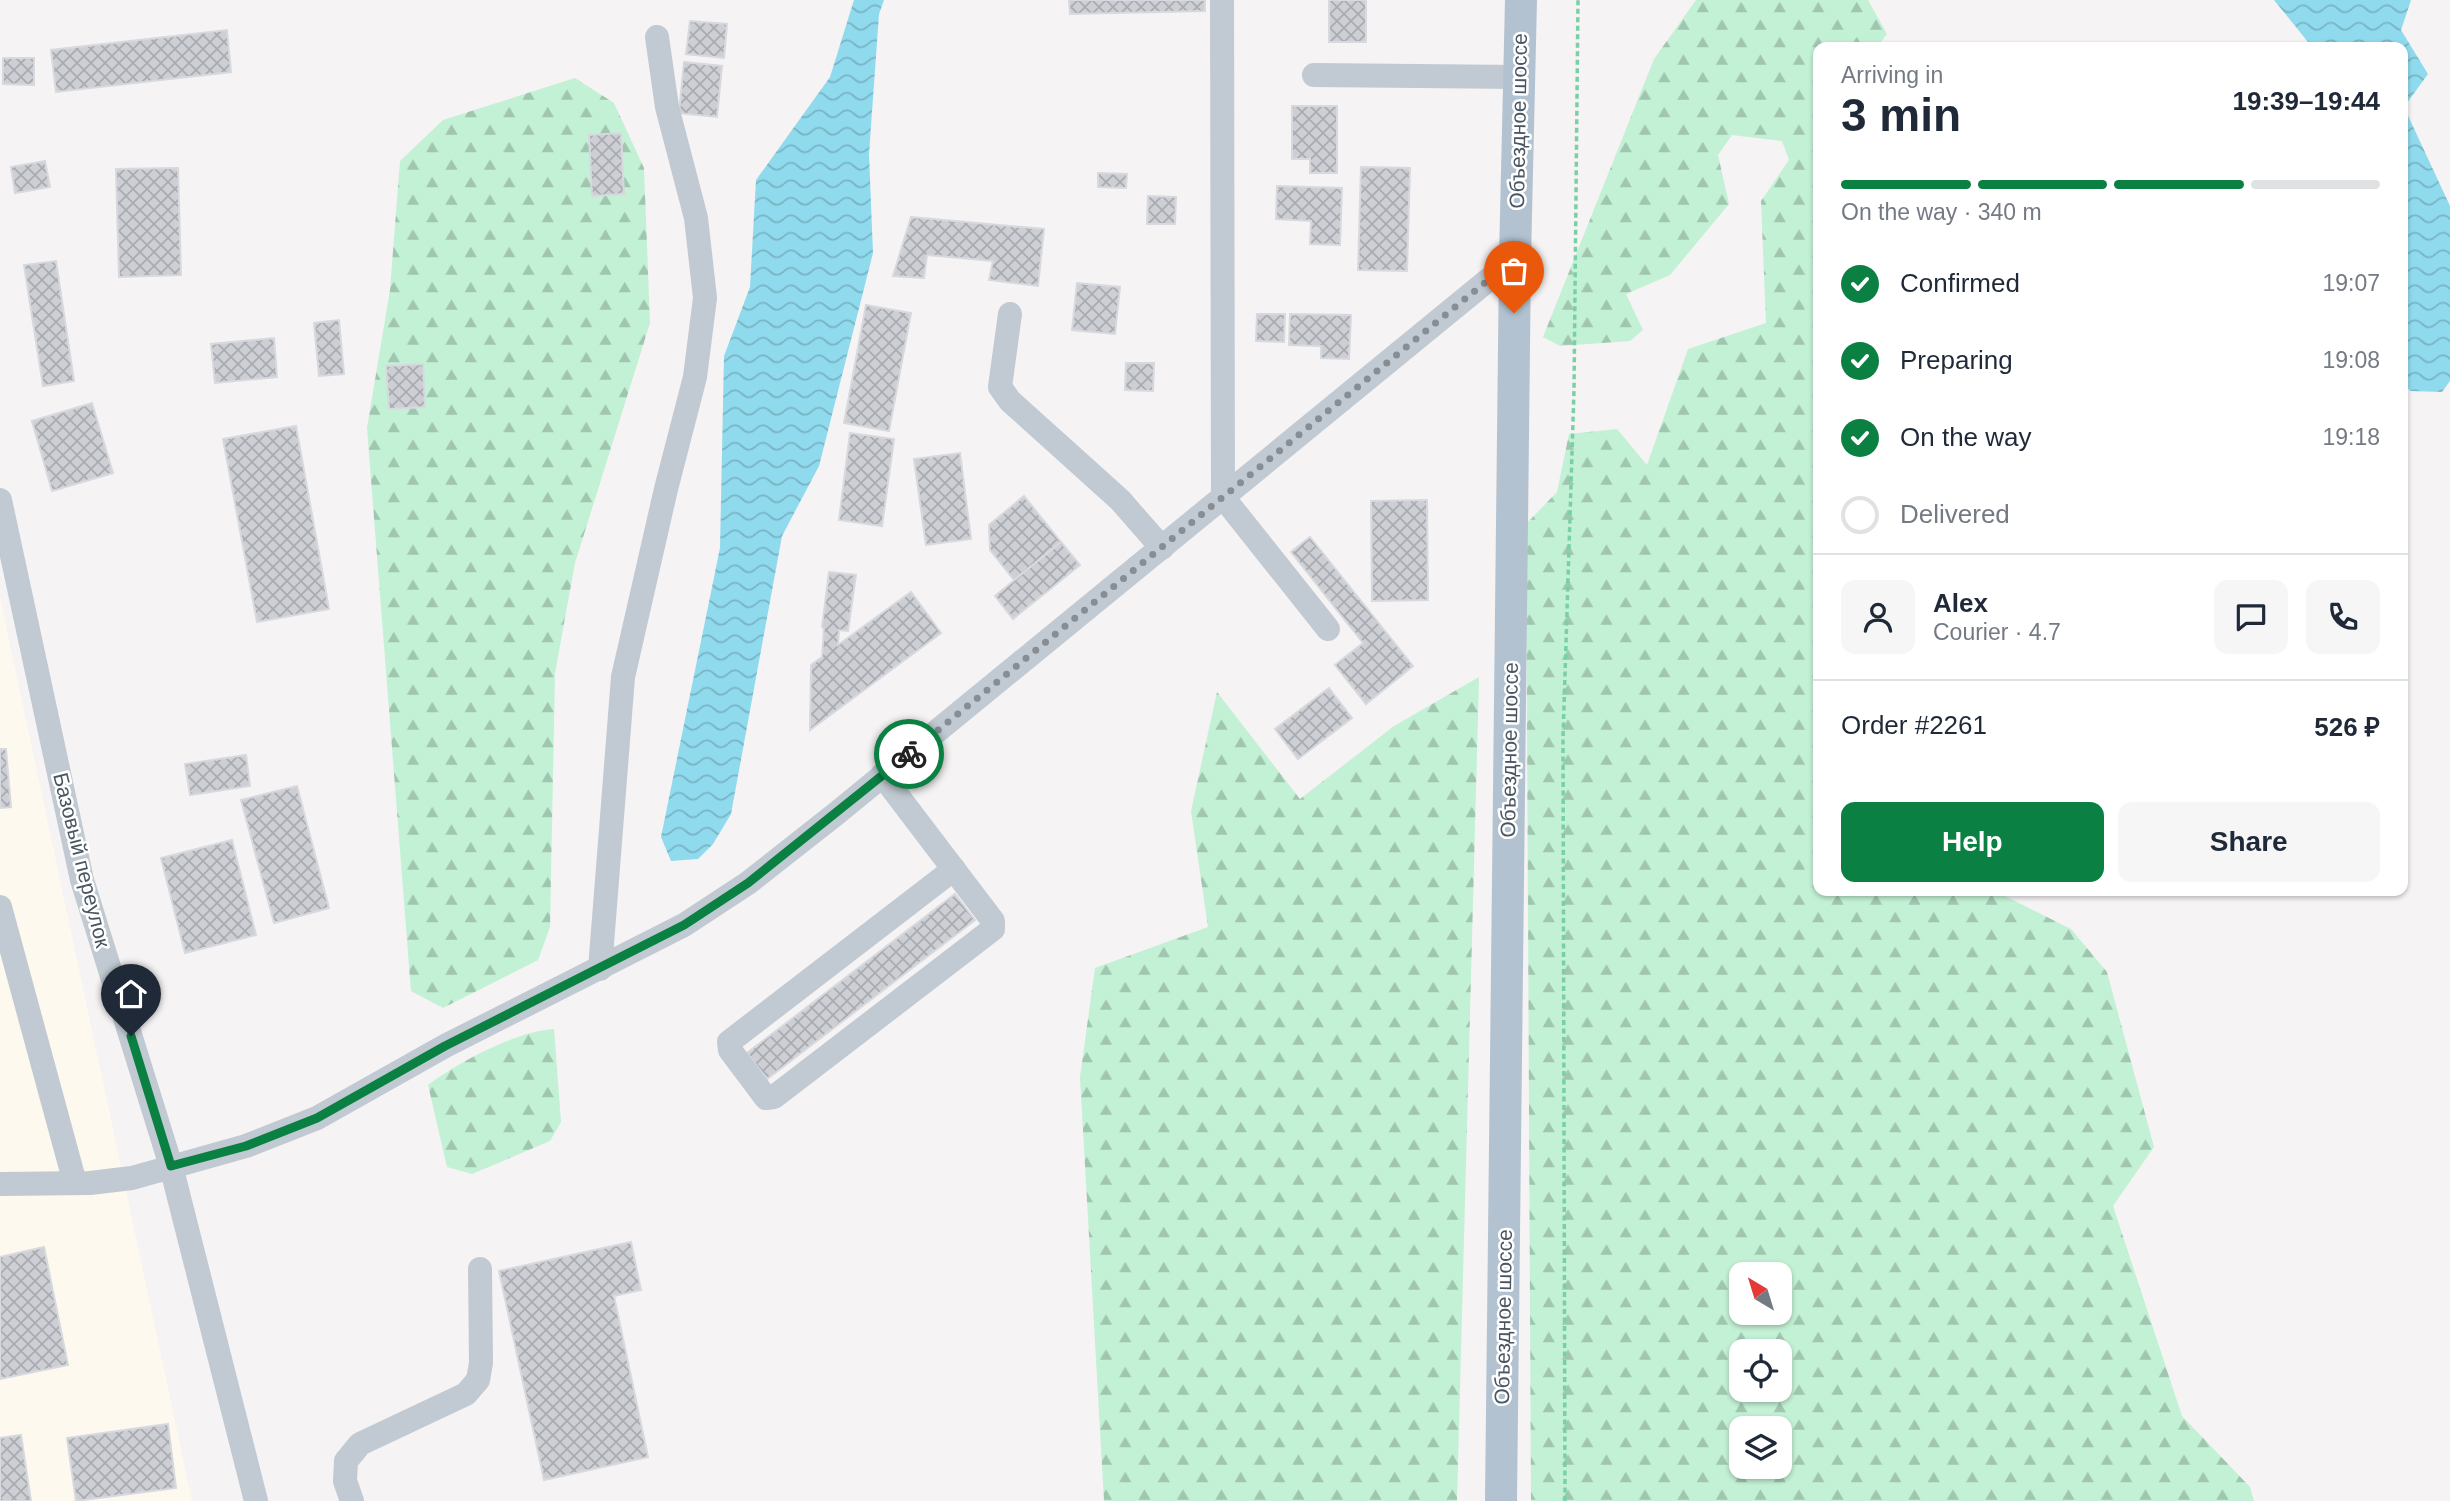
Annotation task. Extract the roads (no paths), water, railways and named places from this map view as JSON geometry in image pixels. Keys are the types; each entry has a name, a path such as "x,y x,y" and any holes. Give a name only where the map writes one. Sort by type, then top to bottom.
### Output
{"main road":[{"name":"Объездное шоссе","path":"1501,1501 1515,258 1521,0"}],"street":[{"path":"1222,0 1223,497 1328,629"},
{"path":"600,969 623,677 695,377 705,298 696,218 667,107 657,37"},
{"path":"1314,75 1519,77"},
{"path":"0,1184 75,1183 132,1178 246,1146 317,1118 445,1046 684,925 748,883 1515,258"},
{"path":"1010,314 1000,387 1010,401 1120,500 1162,548"},
{"name":"Базовый переулок","path":"0,500 82,880 171,1166 256,1501"},
{"path":"882,775 954,869 993,921 993,929 774,1097 766,1098 730,1050 729,1042 954,869"},
{"path":"0,908 75,1183"},
{"path":"352,1501 345,1481 346,1461 360,1444 466,1394 478,1380 481,1363 480,1269"}],"water":[{"path":"854,0 884,0 879,14 869,154 873,253 819,466 782,536 731,814 713,844 698,859 671,861 661,837 720,548 724,356 750,287 756,180 830,77"},
{"path":"2274,0 2411,0 2401,30 2428,74 2408,102 2408,42 2308,42"},
{"path":"2408,116 2450,206 2450,381 2442,392 2410,391"}]}
